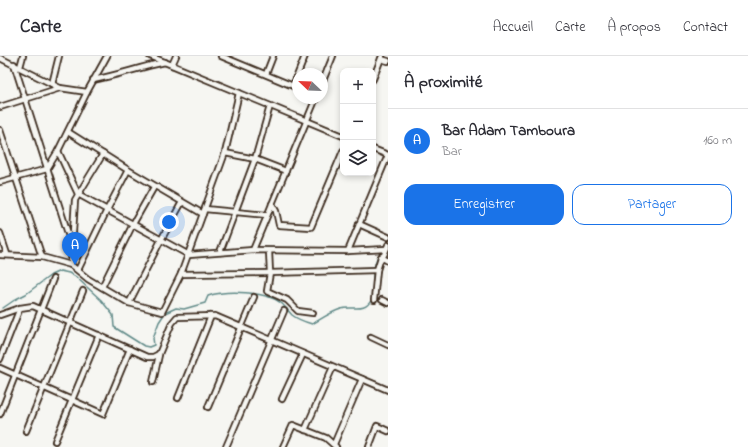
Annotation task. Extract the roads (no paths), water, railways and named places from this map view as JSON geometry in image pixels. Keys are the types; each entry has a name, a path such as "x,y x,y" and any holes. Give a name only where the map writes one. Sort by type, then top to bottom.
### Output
{"street":[{"path":"20,67 23,56"},
{"path":"52,84 59,56"},
{"path":"0,182 47,168 58,151 93,80 107,56"},
{"path":"150,56 340,135"},
{"path":"172,65 176,56"},
{"path":"222,56 292,86"},
{"path":"266,74 273,56"},
{"path":"300,68 305,56"},
{"path":"328,68 333,56"},
{"path":"376,72 382,57 388,61"},
{"path":"0,58 60,88 87,92"},
{"path":"93,80 119,75 147,65 165,62"},
{"path":"14,64 70,240 73,242"},
{"path":"0,107 60,88"},
{"path":"0,255 7,254 42,257 71,265 88,278 129,303 162,312 189,255 225,153 239,93"},
{"path":"253,250 313,104"},
{"path":"220,252 255,159 270,106"},
{"path":"0,130 42,257"},
{"path":"68,132 154,187 182,202 204,211 267,215"},
{"path":"348,251 388,155 376,149"},
{"path":"58,151 78,194 189,255 253,250 385,252"},
{"path":"225,153 255,159 286,171"},
{"path":"71,265 74,200 103,154"},
{"path":"272,204 276,211 279,225 311,227 340,158"},
{"path":"78,270 128,170"},
{"path":"102,287 133,224 154,187"},
{"path":"129,303 182,202"},
{"path":"359,224 388,237"},
{"path":"0,233 7,254"},
{"path":"269,251 270,274 267,291 287,300 298,311 313,313"},
{"path":"385,252 388,261"},
{"path":"374,300 377,270 385,252"},
{"path":"181,274 270,274 377,270"},
{"path":"0,414 53,279"},
{"path":"26,431 83,291"},
{"path":"208,407 254,297"},
{"path":"382,300 388,303"},
{"path":"0,315 20,308 33,306 147,357 152,357 159,354"},
{"path":"0,359 20,308"},
{"path":"226,447 284,311"},
{"path":"178,398 211,316"},
{"path":"153,382 159,354 172,322 177,317 216,316 388,390"},
{"path":"55,441 99,335"},
{"path":"371,337 388,345"},
{"path":"0,368 103,414 130,349"},
{"path":"282,399 303,354"},
{"path":"305,430 333,367"},
{"path":"283,447 293,425 326,438 335,446 362,379"},
{"path":"369,447 377,426 388,431"}],"waterway":[{"path":"374,269 380,253 388,254"},
{"path":"3,308 26,294 51,275 60,271 69,273 76,277 101,300 113,315 114,327 144,346 149,347 154,345 153,338 159,322 165,313 176,308 184,309 205,303 208,296 216,294 235,292 266,296 281,303 296,318 312,324 341,309 362,308 369,304 372,299"},
{"path":"373,272 373,287"}],"place":[{"name":"Bar Adam Tamboura","path":"75,265"}]}
